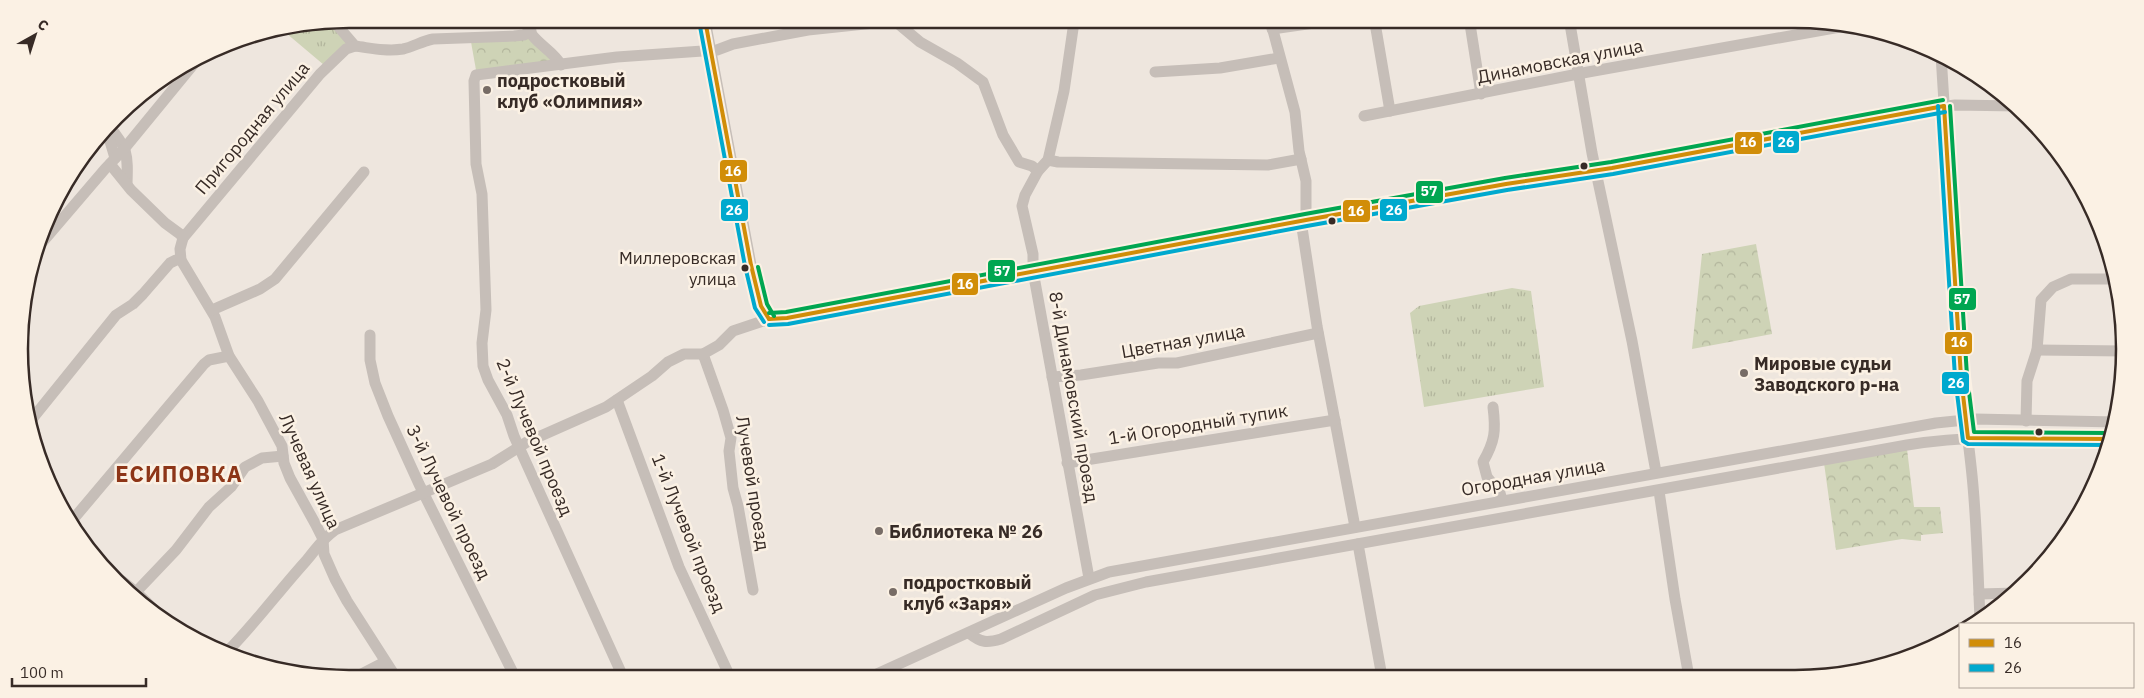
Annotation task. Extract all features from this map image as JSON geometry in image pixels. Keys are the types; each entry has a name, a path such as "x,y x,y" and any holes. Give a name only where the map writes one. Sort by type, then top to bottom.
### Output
{"street":[{"path":"340,28 355,46 391,50 405,48 433,39 514,36 524,35 531,31"},
{"path":"529,28 541,46 557,58 561,65 617,56 711,51 733,44 827,28"},
{"path":"707,28 751,265 761,306 769,319"},
{"path":"903,28 920,42 957,63 983,82 1003,135 1019,162 1032,166 1038,171"},
{"name":"8-й Динамовский проезд","path":"1073,28 1064,91 1048,160 1038,171 1025,195 1022,206 1033,254 1033,271 1089,578"},
{"path":"1272,28 1295,112 1306,181 1304,220 1318,333 1354,527"},
{"path":"1376,28 1390,111"},
{"path":"1471,28 1481,94"},
{"path":"1571,28 1596,169 1632,341 1656,472"},
{"name":"Динамовская улица","path":"1364,116 1580,74 1828,29"},
{"name":"Пригородная улица","path":"183,238 320,74 346,49 355,46"},
{"path":"1155,72 1220,68 1279,58"},
{"path":"1942,64 1949,207 1978,547 1980,612"},
{"name":"2-й Лучевой проезд","path":"561,65 476,75 474,81 476,164 482,194 486,310 482,342 483,366 488,380 507,415 519,447 620,670"},
{"path":"49,234 124,149 186,72"},
{"path":"231,648 267,609 277,593 323,539 335,530 492,464 527,442 597,412 652,376 668,362 684,354 703,354 719,345 733,331 769,319 787,318 1304,220 1622,166 1944,106 2006,106"},
{"path":"112,132 123,142 128,167 127,184"},
{"path":"35,416 116,315 143,294 170,263 181,260 180,249 183,238 165,223 127,184 112,161 108,136"},
{"path":"1048,160 1058,162 1268,165 1301,159"},
{"path":"212,310 260,289 275,279 364,172"},
{"name":"Лучевая улица","path":"181,260 212,310 229,356 250,388 282,446 283,456 297,494 323,539 324,554 335,579 391,670"},
{"path":"2026,421 2027,382 2037,350 2041,300 2053,287 2071,279 2108,279"},
{"name":"Цветная улица","path":"1052,376 1081,375 1158,363 1177,363 1318,333"},
{"name":"3-й Лучевой проезд","path":"370,335 370,360 375,383 424,493 512,670"},
{"path":"2037,350 2116,351"},
{"name":"Лучевой проезд","path":"703,354 731,438 729,452 733,488 753,590"},
{"path":"75,517 204,364 209,360 229,356"},
{"name":"1-й Лучевой проезд","path":"617,400 679,567 727,670"},
{"path":"1493,407 1496,428 1489,451 1482,462 1486,477 1500,493 1502,500"},
{"name":"1-й Огородный тупик","path":"1068,463 1335,420"},
{"name":"Огородная улица","path":"886,670 1089,578 1109,572 1936,423 1966,420 2108,422"},
{"name":"Огородная улица","path":"969,633 978,640 987,643 1001,639 1096,595 1113,589 1146,582 1915,444 1968,438 2104,439"},
{"path":"139,593 210,507 231,487 245,467 262,458 283,456"},
{"path":"1660,491 1675,599 1688,670"},
{"path":"1358,544 1381,670"},
{"path":"1979,594 2004,593"},
{"path":"369,670 385,662"}],"green space":[{"path":"333,28 349,43 324,65 287,34"},
{"path":"530,36 550,58 551,63 476,70 471,42"},
{"path":"1756,244 1772,334 1692,349 1702,254"},
{"path":"1512,288 1531,291 1544,387 1424,407 1410,313 1419,306"},
{"path":"1907,449 1914,507 1940,507 1943,533 1921,535 1921,541 1902,539 1836,550 1824,463"}],"transit line":[{"name":"26","path":"700,28 745,266 755,308 764,322"},
{"name":"16","path":"707,28 751,265 761,306 769,319"},
{"name":"57","path":"769,313 786,312 1305,214 1505,178 1611,162 1943,100"},
{"name":"26","path":"1938,106 1955,377 1963,441 1968,444 2101,445"},
{"name":"16","path":"1944,106 1961,377 1968,438 2104,439"},
{"name":"16","path":"769,319 787,318 1306,220 1506,184 1612,168 1944,106"},
{"name":"57","path":"1950,106 1967,376 1974,432 2106,433"},
{"name":"26","path":"769,325 788,324 1307,226 1507,190 1613,174 1945,112"},
{"name":"57","path":"758,267 767,304 774,316"}],"place":[{"name":"подростковый клуб «Олимпия»","path":"487,90"},
{"name":"Миллеровская улица","path":"745,268"},
{"name":"Мировые судьи Заводского р-на","path":"1744,373"},
{"name":"Библиотека № 26","path":"879,531"},
{"name":"подростковый клуб «Заря»","path":"893,592"}],"district":[{"name":"ЕСИПОВКА","path":"179,473"}]}
